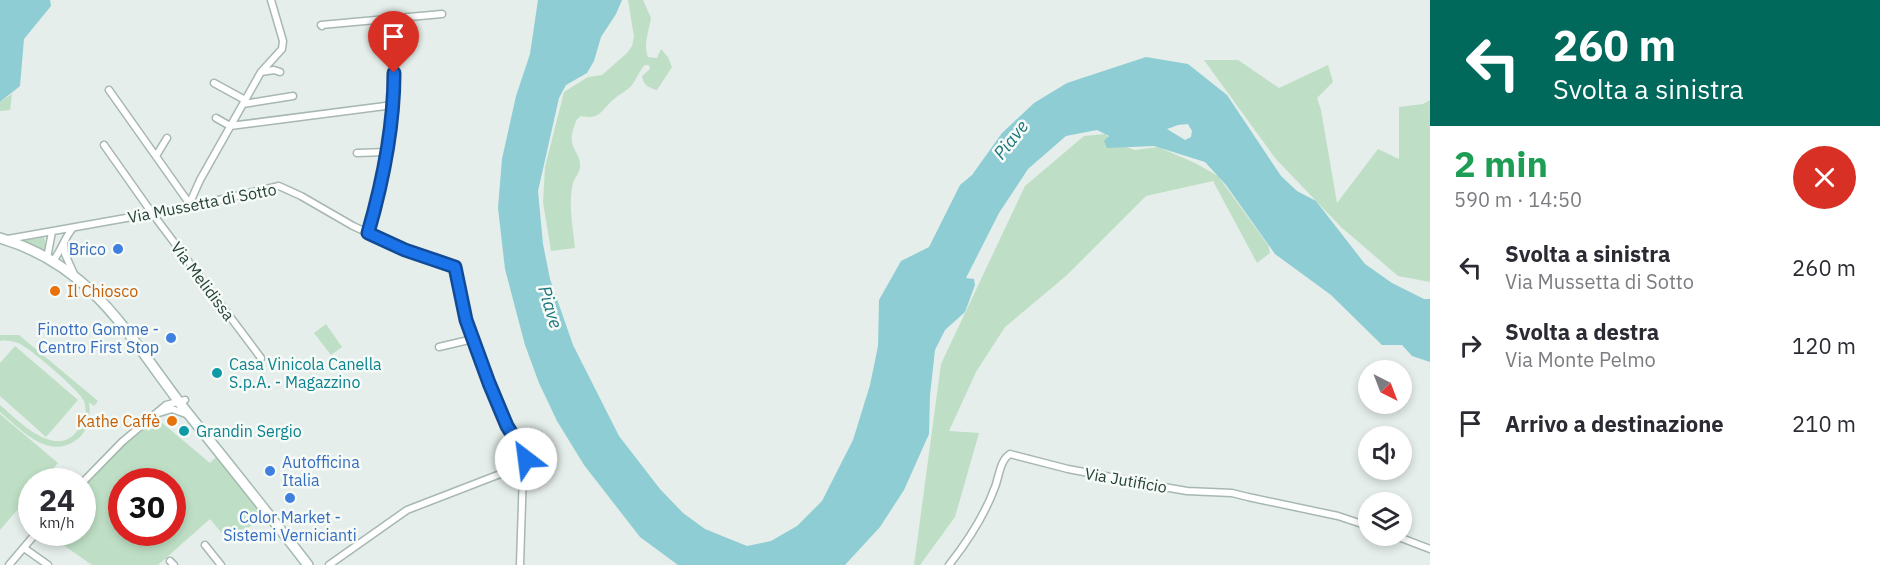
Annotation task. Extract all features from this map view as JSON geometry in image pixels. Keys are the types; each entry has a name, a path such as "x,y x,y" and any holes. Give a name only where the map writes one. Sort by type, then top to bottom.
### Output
{"main road":[{"path":"4,239 50,260 76,277 105,302 141,347 178,402 238,474"},
{"path":"141,347 146,350 178,402 238,474 308,565"}],"street":[{"path":"109,90 188,205 261,72 284,45 271,0"},
{"path":"322,27 321,25 390,17 442,14"},
{"path":"368,233 378,200 393,105 393,44 390,17"},
{"path":"261,72 274,70 280,72"},
{"path":"214,82 244,102 293,96"},
{"path":"216,118 230,126 393,105"},
{"path":"156,156 166,138"},
{"name":"Via Melidissa","path":"104,145 261,358"},
{"path":"357,153 387,152"},
{"name":"Via Mussetta di Sotto","path":"4,239 152,213 279,186 302,196 368,233 405,250 455,267 462,303 473,339 507,426 524,453 520,565"},
{"path":"50,260 64,244 73,228"},
{"path":"50,260 52,232"},
{"path":"64,244 67,260 76,277"},
{"path":"439,346 473,339"},
{"path":"96,469 122,442 159,413 178,402"},
{"name":"Via Jutificio","path":"949,565 974,532 995,488 1004,459 1010,454 1068,469 1158,486 1248,496 1358,522"},
{"path":"329,565 407,510 523,467"},
{"path":"1412,542 1430,549"},
{"path":"205,545 221,565"},
{"path":"9,565 24,548 48,565"}],"green space":[{"path":"628,0 643,0 651,18 646,43 648,57 657,58 661,49 668,57 672,67 657,90 644,82 642,76 650,69 649,65 645,65 632,85 600,113 593,117 581,116 577,119 572,134 573,145 580,161 571,199 575,248 551,251 543,202 545,167 564,92 588,77 602,75 632,46 634,37"},
{"path":"1204,60 1238,60 1279,88 1328,65 1333,82 1317,98 1337,203 1378,149 1399,159 1399,107 1423,104 1430,100 1430,282 1398,276 1341,227 1275,158"},
{"path":"12,94 10,110 0,111 0,102"},
{"path":"1105,134 1115,143 1135,150 1158,147 1218,176 1268,245 1270,253 1257,263 1213,181 1146,196 1066,276 1005,327 976,372 949,431 979,433 955,517 920,565 914,565 941,364 1025,186 1084,136"},
{"path":"44,237 45,252 21,241"},
{"path":"326,324 342,347 331,355 314,333"},
{"path":"0,335 19,335 98,401 94,406 89,402 89,421 80,437 69,444 58,447 48,446 28,435 0,412 0,405 39,436 61,441 71,437 80,427 86,411 84,401 74,388 54,370 24,346 9,341 0,341"},
{"path":"15,346 78,400 46,437 0,396 0,363"},
{"path":"0,414 58,463 54,468 18,468 18,509 0,530"},
{"path":"161,422 210,463 218,455 264,515 230,543 210,519 186,540 186,468 108,468 108,546 179,546 158,565 92,565 65,546 96,546 96,474 121,448 146,428 148,431"}],"water":[{"path":"0,0 50,0 51,6 24,39 20,86 0,102"},
{"name":"Piave","path":"538,0 622,0 601,37 594,61 587,73 566,85 559,98 538,191 543,244 550,279 573,345 619,436 660,489 683,513 705,529 747,546 771,541 797,526 822,501 853,440 870,385 878,346 879,300 901,261 929,247 960,185 972,175 1002,133 1034,103 1067,83 1146,57 1188,64 1227,95 1281,176 1297,191 1316,201 1365,264 1392,283 1424,299 1430,299 1430,362 1412,356 1402,345 1382,345 1331,295 1275,254 1226,185 1205,162 1154,146 1107,148 1104,141 1109,136 1097,130 1066,136 1028,169 999,213 966,278 974,279 975,285 965,312 945,330 935,350 929,434 904,490 880,527 845,565 678,565 640,537 584,465 557,421 539,383 525,345 505,269 498,208 502,159 516,96 530,54","holes":["1188,124 1192,131 1191,137 1185,140 1167,129"]}],"place":[{"name":"Brico","path":"118,249"},
{"name":"Il Chiosco","path":"55,291"},
{"name":"Finotto Gomme - Centro First Stop","path":"171,338"},
{"name":"Casa Vinicola Canella S.p.A. - Magazzino","path":"217,373"},
{"name":"Kathe Caffè","path":"172,421"},
{"name":"Grandin Sergio","path":"184,431"},
{"name":"Autofficina Italia","path":"270,471"},
{"name":"Color Market - Sistemi Vernicianti","path":"290,498"}],"route":[{"path":"394,73 393,105 387,152 378,200 368,233 405,250 455,267 466,320 489,383 507,426 526,459"}]}
